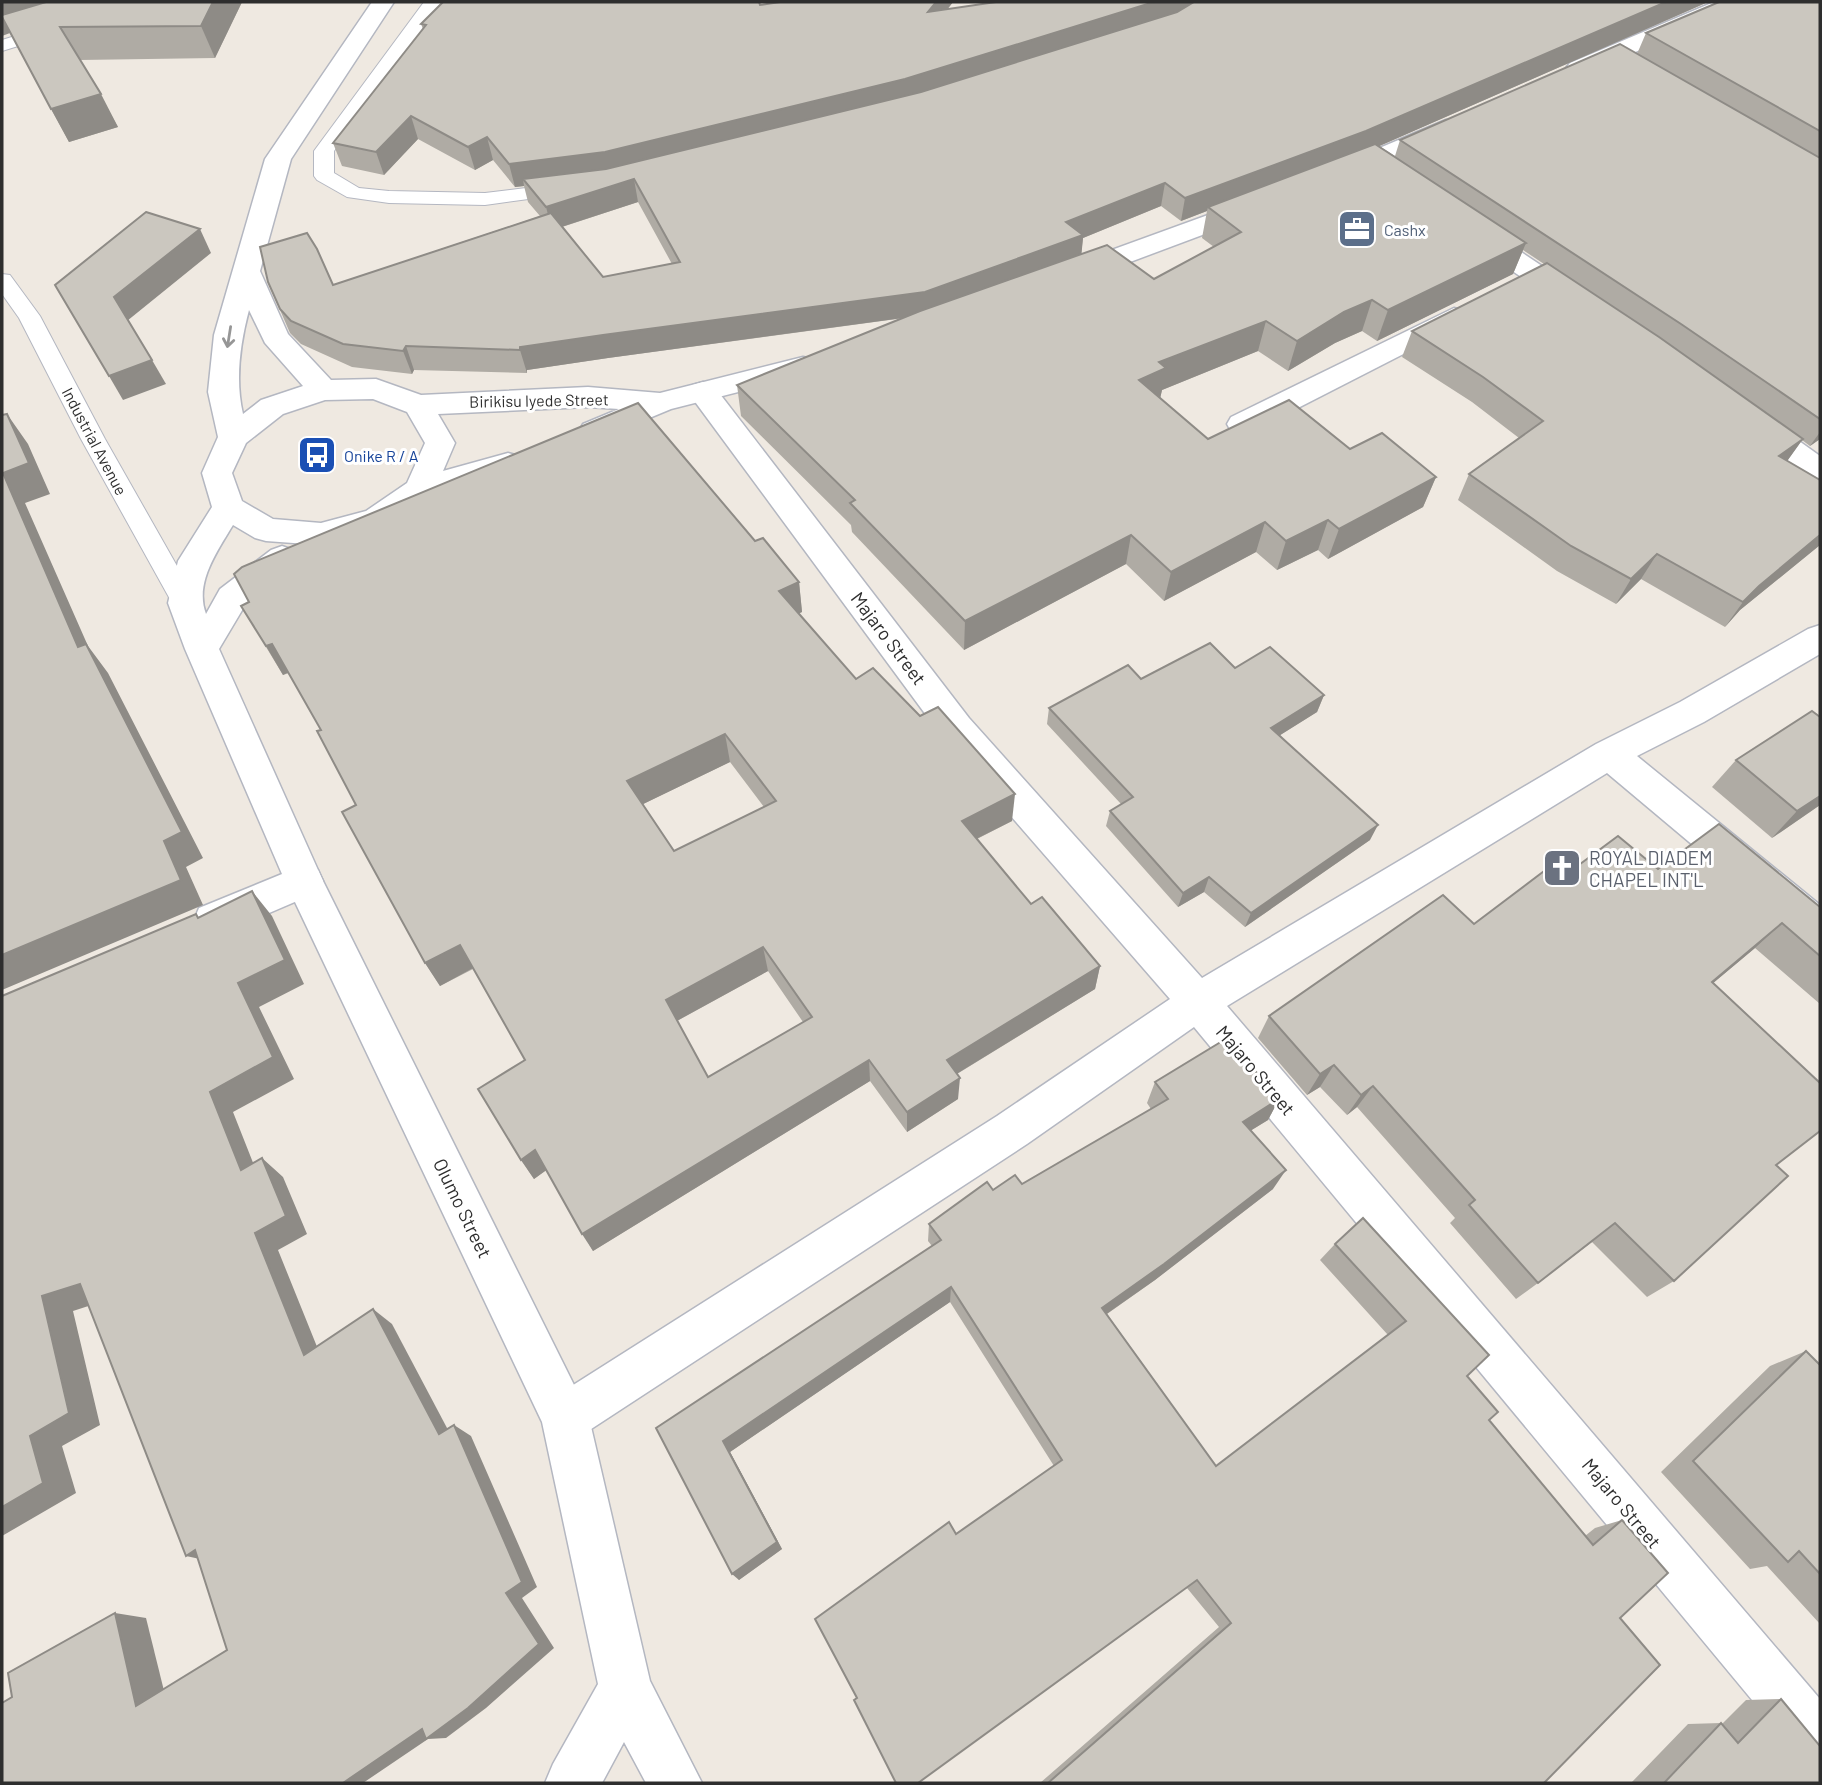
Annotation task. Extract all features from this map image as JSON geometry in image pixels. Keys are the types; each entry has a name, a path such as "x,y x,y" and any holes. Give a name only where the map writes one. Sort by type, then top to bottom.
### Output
{"street":[{"path":"233,437 223,393 228,335 278,159 383,2"},
{"path":"1559,76 1733,2"},
{"path":"1610,54 1633,67"},
{"path":"1318,181 1380,169 1470,116"},
{"path":"1048,283 1279,196"},
{"path":"1447,215 1526,281 1591,312"},
{"path":"246,271 275,337 323,390"},
{"path":"1214,438 1479,304"},
{"name":"Birikisu Iyede Street","path":"420,489 551,448 661,402 827,360"},
{"path":"202,649 232,598 270,565 321,534 377,519 420,489 440,443 418,405 376,389 323,390 272,407 233,437 217,474 228,507 266,530 321,534"},
{"name":"Majaro Street","path":"703,392 956,728 1198,1002 1820,1740"},
{"name":"Birikisu Iyede Street","path":"418,405 588,397 661,402"},
{"path":"1733,409 1820,471"},
{"path":"185,603 194,561 228,507"},
{"name":"Olumo Street","path":"185,603 202,649 304,881 565,1418 625,1688 675,1783"},
{"path":"565,1418 1012,1130 1198,1002 1609,754 1692,712 1820,638"},
{"path":"1609,754 1820,928"},
{"path":"178,935 304,881"},
{"path":"572,1783 625,1688"}],"lane":[{"path":"433,2 324,151 324,176 354,192 389,197 485,199 582,187"},
{"path":"2,46 63,26"},
{"name":"Industrial Avenue","path":"2,281 29,316 93,439 185,603"}],"building":[{"path":"46,2 213,2 201,26 60,27 101,94 51,109 2,17"},
{"path":"443,2 759,2 760,5 780,2 936,2 928,12 996,2 1154,2 905,79 605,152 509,164 487,137 468,147 411,116 376,152 333,143 426,25 421,24"},
{"path":"1194,2 1666,2 1366,131 1185,198 1165,183 1066,222 1083,235 925,292 603,335 520,347 520,350 406,346 403,351 343,344 291,321 280,309 268,282 260,247 307,233 333,285 551,213 603,277 680,262 634,179 546,207 523,179 606,169 921,92 1177,12"},
{"path":"1719,2 1820,2 1820,131 1646,33"},
{"path":"1620,44 1820,158 1820,419 1681,324 1400,140"},
{"path":"1375,144 1526,243 1388,310 1372,300 1344,312 1297,341 1266,321 1159,362 1166,368 1139,380 1208,439 1289,400 1350,449 1382,433 1436,477 1339,529 1328,520 1286,541 1265,522 1171,572 1131,535 965,621 850,503 855,500 737,385 920,311 1107,245 1154,279 1241,232 1208,207"},
{"path":"146,212 200,229 114,297 152,360 109,376 55,285"},
{"path":"1547,263 1659,337 1803,439 1779,456 1820,480 1820,535 1743,602 1657,554 1631,579 1571,546 1469,474 1543,421 1483,377 1412,331"},
{"path":"638,403 755,541 763,538 799,582 779,591 856,679 873,668 920,716 938,707 1015,794 962,821 1031,904 1042,897 1100,966 947,1060 960,1078 907,1112 869,1060 582,1234 535,1150 521,1160 478,1089 525,1060 460,945 425,963 342,812 356,805 317,731 321,730 272,644 266,646 241,606 249,602 234,574 242,567","holes":["725,734 776,801 674,851 627,781","763,947 812,1017 708,1077 666,1000"]},
{"path":"7,414 29,463 3,473 78,647 86,644 182,832 164,841 181,880 2,955 2,415"},
{"path":"1210,643 1235,668 1270,647 1324,695 1271,728 1378,825 1251,913 1209,877 1183,893 1110,811 1133,797 1049,708 1128,665 1141,679"},
{"path":"1812,711 1820,717 1820,796 1797,811 1736,760"},
{"path":"1719,824 1820,907 1820,956 1782,923 1712,982 1820,1083 1820,1131 1776,1165 1788,1176 1674,1281 1615,1223 1538,1283 1469,1205 1475,1200 1373,1086 1361,1095 1334,1065 1320,1074 1269,1016 1443,895 1474,924 1556,862 1568,873 1618,836 1658,869"},
{"path":"252,891 285,960 238,983 273,1057 210,1092 241,1170 262,1158 286,1216 255,1233 304,1355 373,1309 439,1434 454,1425 522,1582 506,1593 539,1644 468,1708 426,1739 422,1729 343,1783 2,1783 2,1703 12,1697 8,1673 115,1613 136,1706 227,1650 195,1550 186,1556 80,1284 42,1296 69,1413 30,1436 43,1483 2,1507 2,996 196,914 198,918"},
{"path":"1224,1040 1228,1045 1231,1042 1279,1099 1243,1122 1286,1170 1102,1308 1216,1466 1406,1321 1335,1244 1363,1218 1489,1355 1467,1376 1498,1412 1489,1420 1593,1545 1622,1520 1668,1573 1620,1618 1660,1665 1544,1783 1048,1783 1231,1623 1197,1580 918,1783 896,1783 854,1700 857,1698 815,1619 949,1522 956,1534 1062,1460 951,1287 723,1441 777,1542 732,1574 656,1428 941,1240 929,1224 987,1182 993,1190 1015,1175 1022,1184 1168,1099 1155,1082"},
{"path":"1806,1351 1820,1365 1820,1574 1799,1551 1788,1562 1693,1461"},
{"path":"1781,1699 1820,1746 1820,1783 1664,1783 1721,1723 1738,1743"}],"place":[{"name":"Cashx","path":"1357,229"},
{"name":"Onike R / A","path":"317,455"},
{"name":"ROYAL DIADEM CHAPEL INT'L","path":"1562,868"}]}
